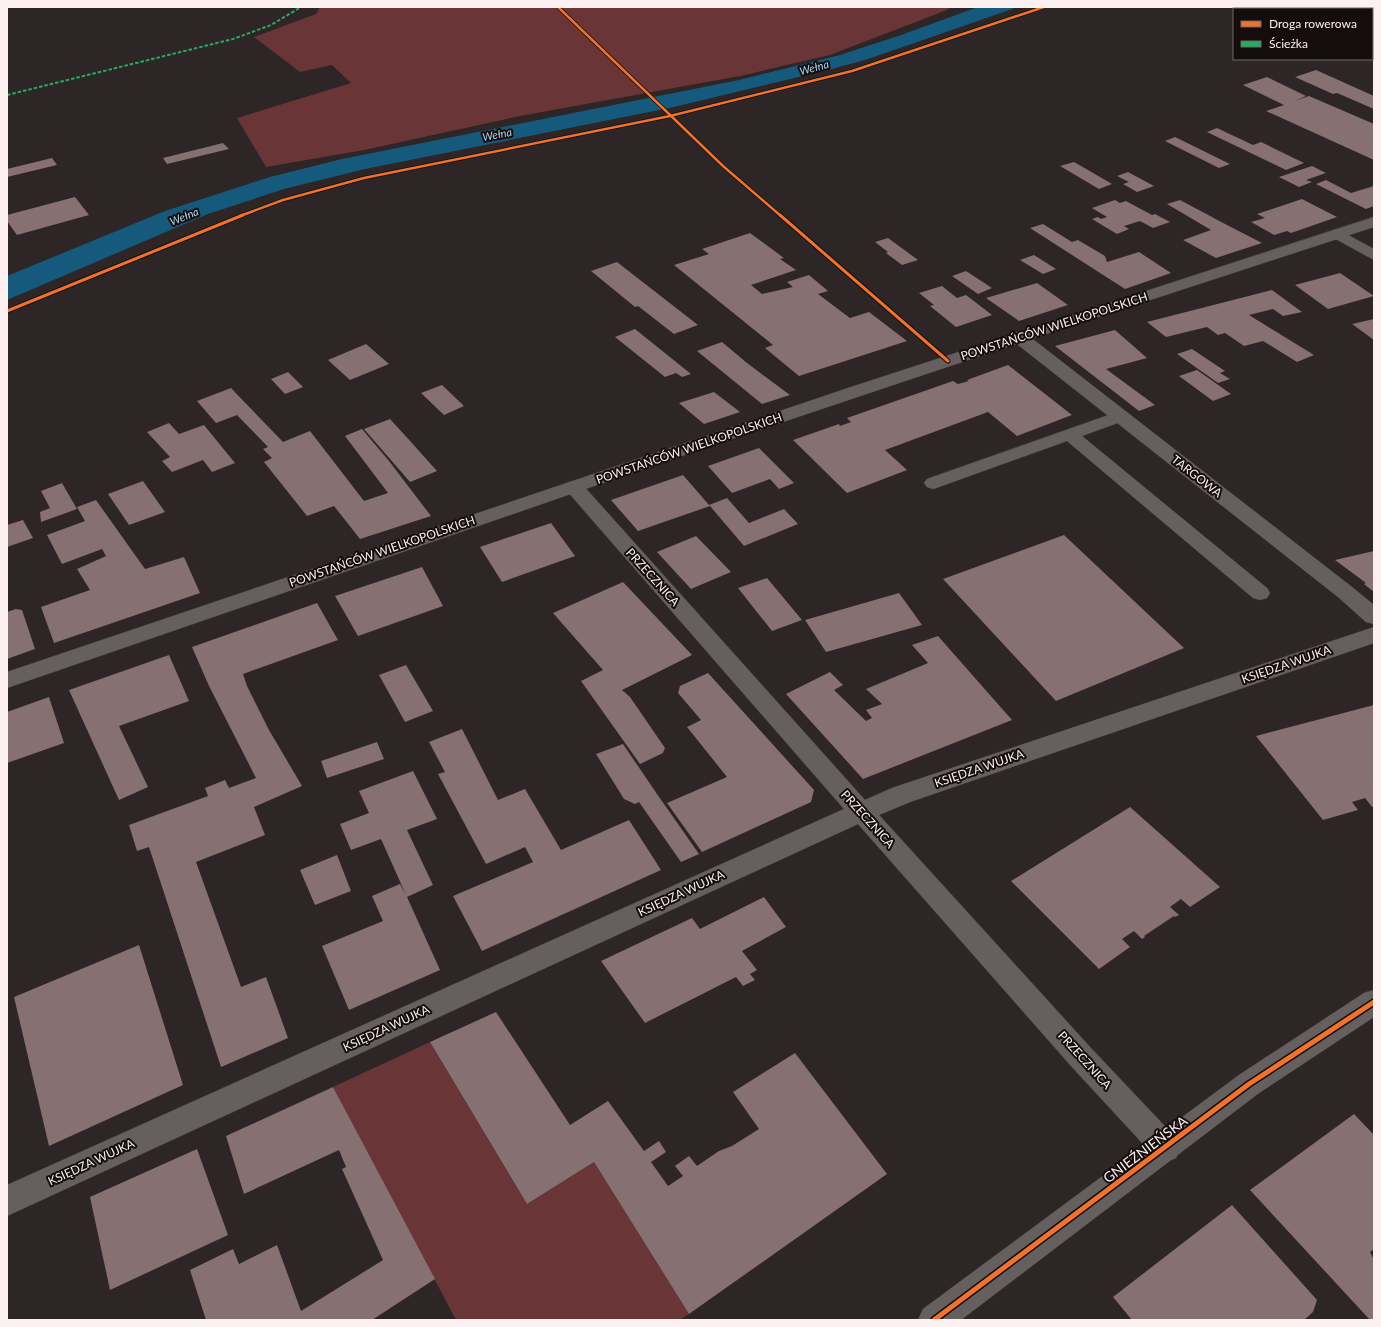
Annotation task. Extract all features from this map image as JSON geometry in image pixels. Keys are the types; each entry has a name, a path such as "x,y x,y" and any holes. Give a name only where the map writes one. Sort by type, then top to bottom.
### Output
{"street":[{"name":"POWSTAŃCÓW WIELKOPOLSKICH","path":"7,680 1019,337 1374,222"},
{"path":"1337,234 1374,255"},
{"name":"TARGOWA","path":"1019,337 1345,592 1374,617"},
{"name":"PRZECZNICA","path":"574,487 861,811 1076,1051 1166,1148"},
{"name":"KSIĘDZA WUJKA","path":"7,1201 901,794 1374,634"},
{"name":"GNIEŹNIEŃSKA","path":"934,1320 1250,1084 1374,1002"}],"lane":[{"path":"933,483 1120,416"},
{"path":"1069,434 1260,593"}],"shaded area":[{"path":"320,7 950,7 947,10 830,55 740,76 520,116 364,150 266,167 237,118 351,83 332,65 300,72 254,37 316,14"},
{"path":"430,1042 527,1204 594,1162 689,1314 680,1320 456,1320 333,1087"}],"water":[{"name":"Wełna","path":"978,7 1018,7 868,59 832,69 674,107 365,169 284,189 208,214 7,300 7,276 165,211 270,177 342,159 739,80 840,55"}],"building":[{"path":"1316,70 1374,96 1374,109 1337,93 1333,94 1295,77"},
{"path":"1267,77 1306,96 1295,101 1309,96 1374,124 1374,160 1266,111 1284,105 1243,85"},
{"path":"1217,128 1253,145 1261,142 1304,163 1286,170 1207,132"},
{"path":"1175,137 1230,164 1219,168 1165,141"},
{"path":"223,143 229,149 167,164 163,158"},
{"path":"52,158 57,165 7,177 7,169"},
{"path":"1074,162 1112,184 1099,189 1060,166"},
{"path":"1312,166 1326,173 1306,180 1312,182 1299,187 1279,177"},
{"path":"1128,172 1154,186 1137,192 1123,184 1129,182 1117,176"},
{"path":"1326,180 1351,193 1374,186 1374,206 1366,209 1316,184"},
{"path":"75,197 89,215 17,235 7,221 7,215"},
{"path":"1302,199 1337,217 1291,233 1287,231 1274,235 1251,222 1265,218 1257,214"},
{"path":"1115,200 1120,203 1126,201 1152,215 1155,214 1170,222 1153,228 1140,221 1124,226 1129,229 1117,234 1092,219 1107,217 1092,208"},
{"path":"1180,200 1262,243 1216,258 1183,240 1211,230 1167,204"},
{"path":"1043,224 1072,242 1078,240 1105,256 1107,262 1139,252 1171,273 1125,289 1030,228"},
{"path":"750,233 784,258 780,259 796,270 751,285 762,294 793,287 787,282 809,275 828,291 818,294 850,318 869,312 907,341 799,376 765,348 773,345 674,265 709,254 702,249"},
{"path":"888,238 918,260 902,265 886,253 888,252 875,242"},
{"path":"1034,255 1056,269 1043,274 1020,260"},
{"path":"617,262 698,325 674,334 638,306 635,307 591,271"},
{"path":"966,271 992,288 978,294 952,276"},
{"path":"1340,273 1374,296 1328,309 1295,285"},
{"path":"1037,283 1068,305 1019,321 986,298"},
{"path":"942,286 957,298 966,295 992,315 956,327 930,306 934,305 919,293"},
{"path":"1272,290 1302,312 1283,316 1273,309 1249,315 1314,355 1297,362 1263,341 1244,346 1225,333 1218,335 1207,327 1166,337 1147,322"},
{"path":"1374,319 1374,340 1352,324"},
{"path":"635,329 691,374 682,377 676,373 665,377 615,337"},
{"path":"1115,330 1147,358 1106,369 1155,405 1139,411 1055,346"},
{"path":"722,342 790,395 762,404 697,351"},
{"path":"366,344 389,364 350,380 328,360"},
{"path":"1192,349 1225,371 1220,373 1230,379 1218,383 1177,354"},
{"path":"1008,365 1072,415 1017,436 988,412 885,450 907,470 847,493 793,440 839,424 840,426 851,422 847,418 953,381 958,384 969,381 967,380"},
{"path":"1197,370 1231,394 1213,401 1179,376"},
{"path":"288,372 303,387 285,394 271,379"},
{"path":"442,385 464,406 444,415 421,393"},
{"path":"231,388 283,442 310,431 364,501 388,493 345,436 362,429 389,461 431,516 360,539 334,506 307,516 264,462 272,458 263,449 268,447 237,415 216,423 197,401"},
{"path":"714,392 740,412 704,424 679,403"},
{"path":"390,419 437,471 410,482 364,429"},
{"path":"169,423 179,434 204,425 235,463 212,472 203,460 172,472 162,461 170,457 147,432"},
{"path":"759,448 794,483 779,489 770,479 732,493 708,466"},
{"path":"683,475 709,505 727,498 749,523 784,509 798,524 744,546 710,506 638,531 611,500"},
{"path":"143,481 165,512 129,525 108,494"},
{"path":"62,483 77,509 41,522 40,512 50,508 41,491"},
{"path":"96,500 145,569 184,557 200,593 54,643 41,607 90,590 77,569 106,556 102,549 62,564 47,535 85,521 77,507"},
{"path":"23,520 33,538 7,547 7,525"},
{"path":"551,523 575,556 502,582 480,547"},
{"path":"1064,535 1184,648 1056,701 943,579"},
{"path":"696,536 731,572 691,589 657,552"},
{"path":"1374,551 1374,592 1364,584 1366,583 1335,560"},
{"path":"422,567 443,606 358,636 335,596"},
{"path":"767,578 802,620 772,631 738,588"},
{"path":"623,582 692,655 622,690 630,697 665,748 663,753 640,764 581,681 603,670 553,613"},
{"path":"899,593 922,625 826,652 805,620"},
{"path":"317,603 338,640 243,674 247,686 269,730 302,786 254,807 265,835 196,862 241,987 266,977 288,1038 221,1067 149,847 137,851 129,825 208,796 205,788 225,780 229,788 256,778 209,686 192,647"},
{"path":"16,609 22,610 35,649 7,659 7,612"},
{"path":"938,636 1012,720 863,779 786,694 830,672 843,685 834,690 866,721 872,718 866,710 882,704 866,689 928,663 912,645"},
{"path":"169,655 189,701 119,726 148,787 119,800 69,690"},
{"path":"406,665 433,711 405,722 379,675"},
{"path":"708,673 814,790 811,802 702,852 667,803 727,777 687,727 701,720 678,693 680,686"},
{"path":"49,697 64,743 7,763 7,712"},
{"path":"1374,705 1374,806 1372,807 1365,798 1352,802 1358,810 1323,820 1256,736"},
{"path":"462,729 498,800 525,789 561,850 629,820 661,870 482,951 453,896 533,862 525,847 486,864 438,774 445,772 429,742"},
{"path":"377,742 384,759 327,778 321,761"},
{"path":"623,744 699,854 681,862 639,802 635,804 624,799 596,754"},
{"path":"413,771 437,819 407,830 433,885 407,897 440,970 349,1010 322,946 383,921 372,896 400,884 406,895 381,839 351,850 340,824 369,813 359,791"},
{"path":"1130,807 1220,887 1190,907 1181,899 1170,907 1179,915 1174,916 1144,936 1145,937 1142,939 1134,931 1122,939 1130,947 1099,969 1011,881"},
{"path":"337,855 351,891 315,905 300,870"},
{"path":"764,897 786,927 742,951 757,970 750,974 755,980 743,986 736,977 645,1023 601,961 692,918 700,929"},
{"path":"139,945 183,1085 49,1146 14,997"},
{"path":"496,1012 570,1125 608,1101 644,1151 659,1141 666,1152 651,1162 668,1186 683,1176 675,1166 689,1156 697,1166 719,1151 732,1146 759,1129 733,1092 795,1053 887,1174 689,1314 594,1162 527,1204 430,1042"},
{"path":"333,1087 435,1279 372,1320 206,1320 190,1270 233,1249 239,1264 277,1245 301,1311 383,1260 342,1169 346,1167 339,1150 244,1194 226,1136"},
{"path":"1354,1114 1374,1135 1374,1249 1370,1252 1374,1260 1374,1320 1370,1320 1250,1190"},
{"path":"197,1149 228,1235 110,1290 90,1197"},
{"path":"1232,1205 1317,1300 1313,1312 1304,1320 1132,1320 1113,1297"}],"marked path":[{"path":"7,95 233,39 271,25 288,17 301,7"}],"cycle path":[{"path":"558,7 723,166 948,361"},
{"path":"7,311 199,232 283,200 364,178 670,116 852,71 1044,7"},
{"path":"934,1320 1249,1084 1374,1002"}]}
